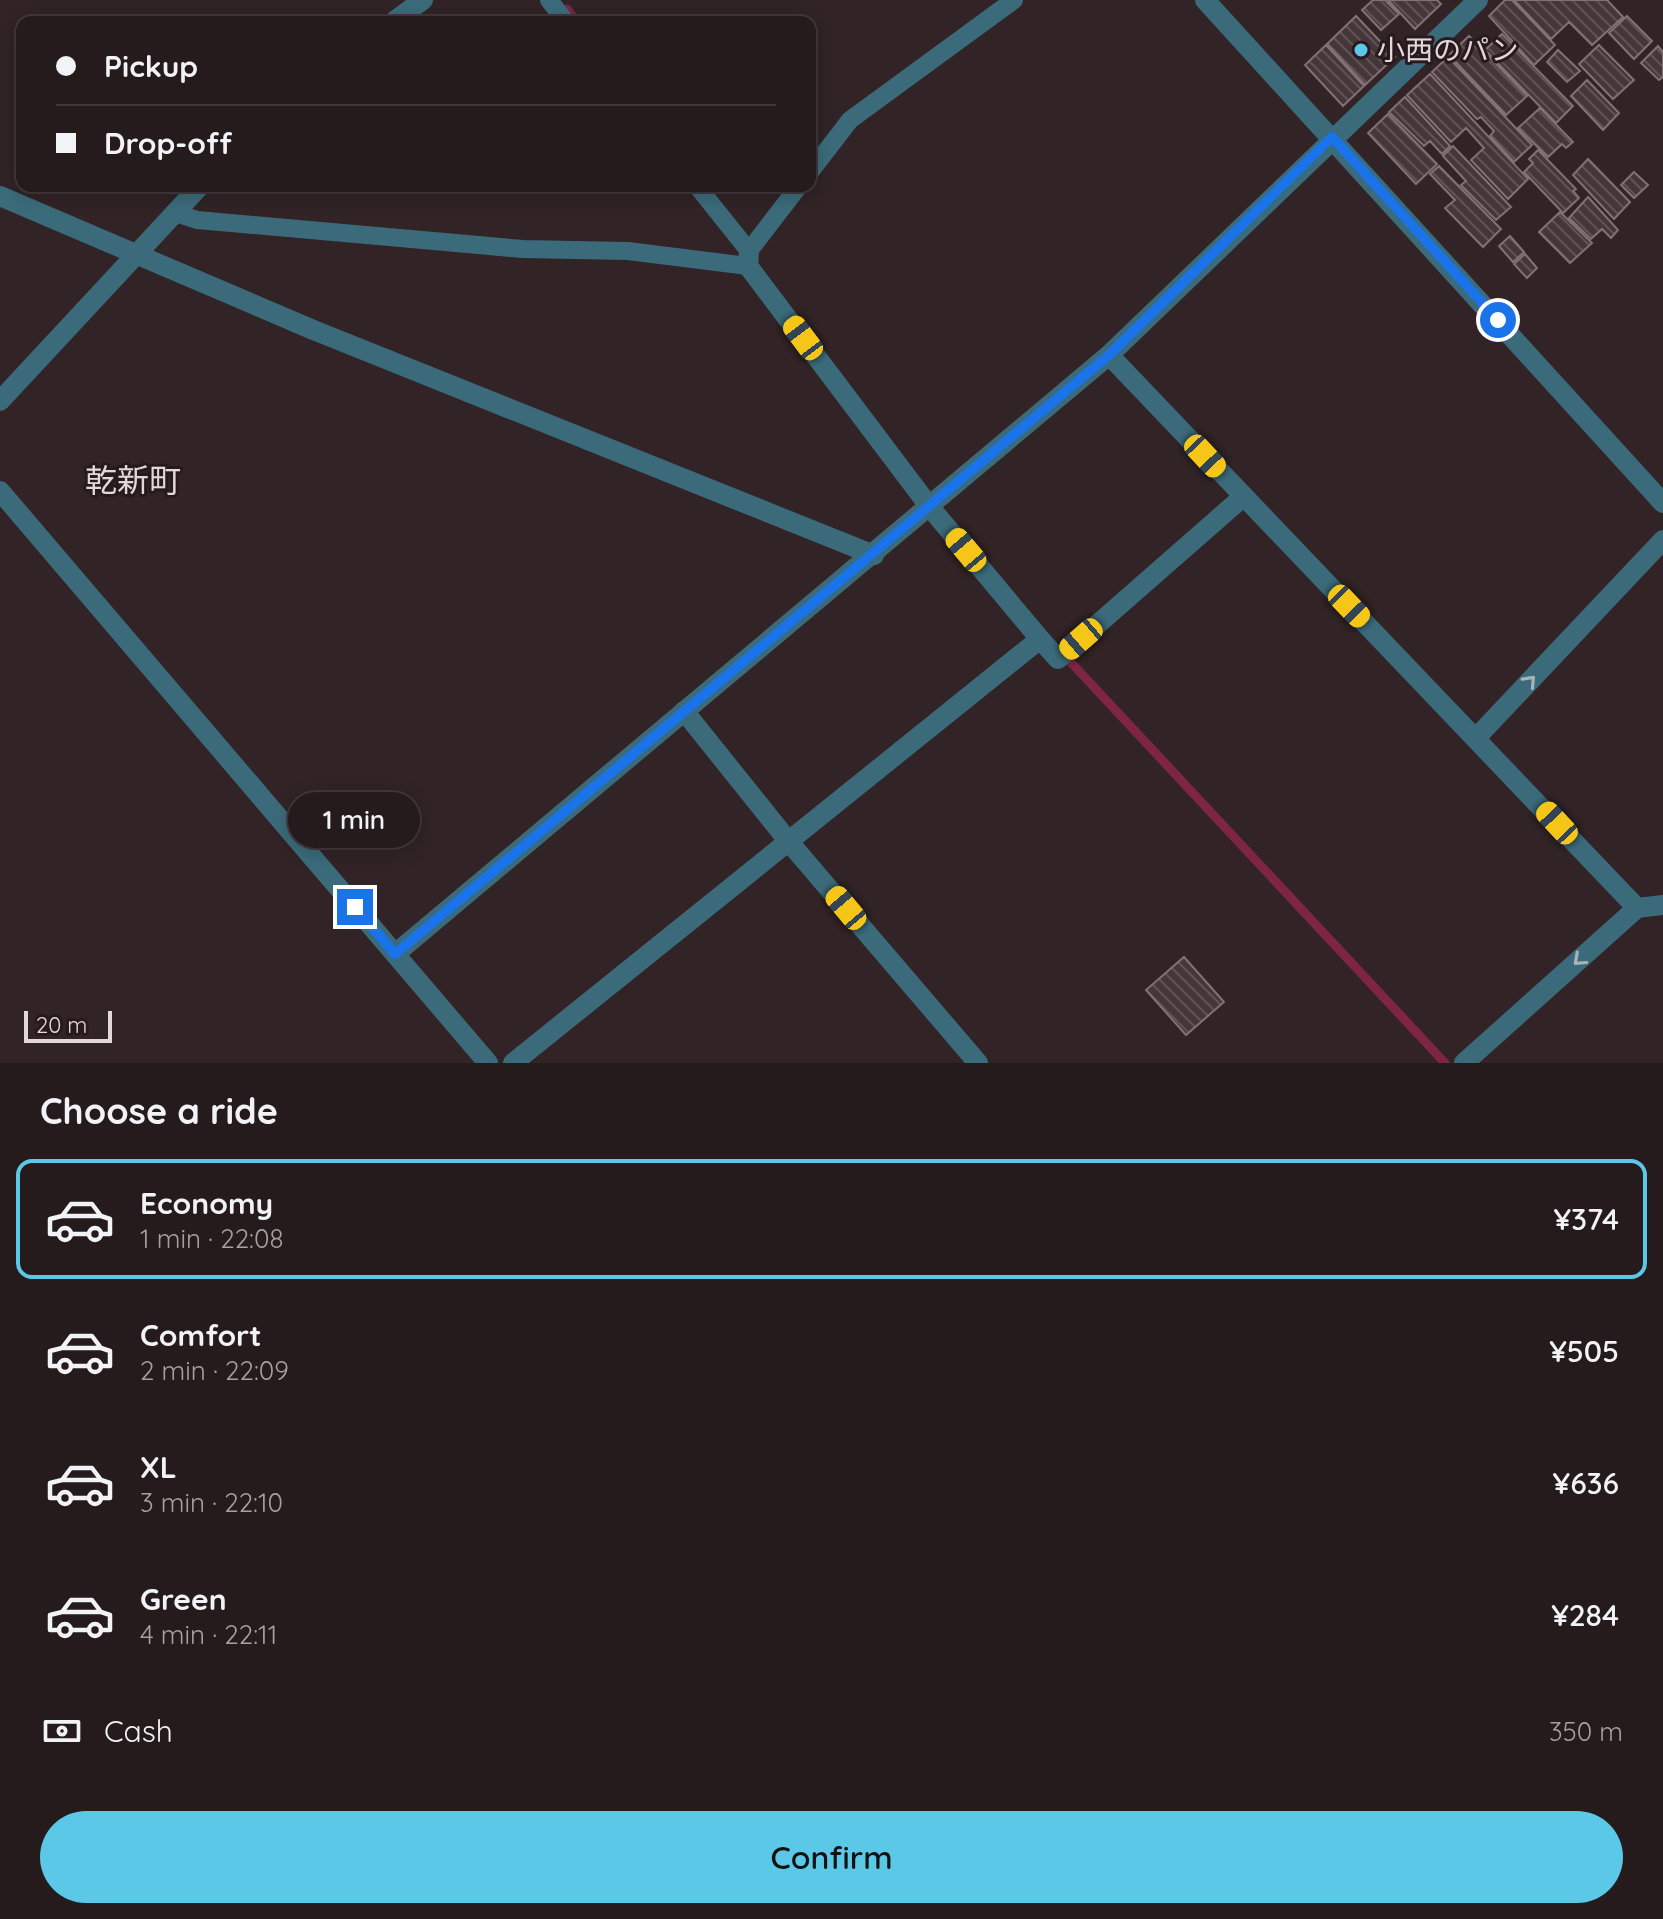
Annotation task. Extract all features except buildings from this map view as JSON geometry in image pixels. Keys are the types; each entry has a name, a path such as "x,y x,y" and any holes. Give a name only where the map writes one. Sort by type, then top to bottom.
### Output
{"street":[{"path":"401,16 423,0"},
{"path":"1205,0 1663,503"},
{"path":"395,954 1109,355 1332,137 1478,0"},
{"path":"0,401 195,192"},
{"path":"0,196 311,329 874,555"},
{"path":"749,258 929,506 1058,659 1244,496"},
{"path":"1109,355 1637,908"},
{"path":"0,491 488,1063"},
{"path":"1476,738 1663,540"},
{"path":"513,1063 1040,639"},
{"path":"684,711 789,842 978,1063"},
{"path":"1464,1063 1637,908 1663,905"}],"lane":[{"path":"549,0 561,16"},
{"path":"816,164 850,120 1014,0"},
{"path":"701,192 749,258"},
{"path":"749,258 795,192"},
{"path":"176,213 197,220 523,249 749,258"}],"waterway":[{"path":"567,9 572,16"},
{"path":"1064,655 1445,1063"}],"place":[{"name":"小西のパン","path":"1361,50"}],"district":[{"name":"乾新町","path":"133,481"}],"route":[{"path":"355,907 395,954 1109,355 1332,137 1498,320"}]}
